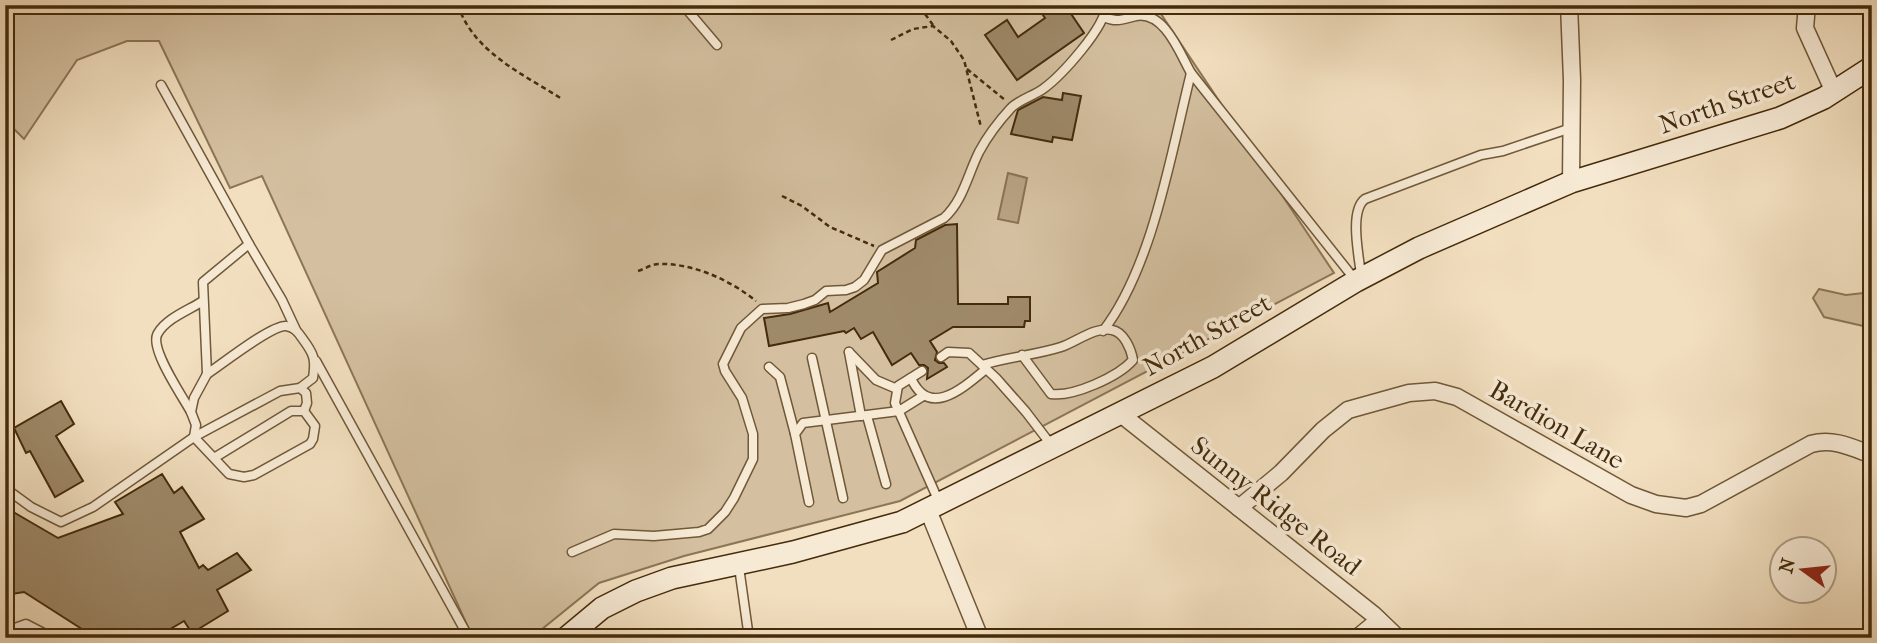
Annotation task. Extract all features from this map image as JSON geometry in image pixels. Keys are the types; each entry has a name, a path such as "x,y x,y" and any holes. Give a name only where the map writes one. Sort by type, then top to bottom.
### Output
{"street":[{"path":"1569,5 1572,55 1571,181"},
{"path":"1807,5 1805,28 1834,92"},
{"name":"North Street","path":"566,638 602,608 636,591 672,578 902,523 1122,415 1213,367 1359,279 1419,248 1571,181 1759,125 1803,109 1872,67"},
{"name":"Bardion Lane","path":"1239,508 1348,410 1409,393 1435,391 1457,397 1609,484 1656,504 1686,508 1701,504 1825,440 1842,443 1872,455"},
{"name":"Sunny Ridge Road","path":"1122,415 1398,638"},
{"path":"934,507 980,638"},
{"path":"1357,638 1379,620"}],"lane":[{"path":"683,5 716,45"},
{"path":"572,552 614,534 654,536 699,532 708,529 725,512 750,468 755,447 754,434 742,398 724,372 723,364 741,328 762,309 788,308 815,300 826,291 855,287 864,280 881,250 917,233 950,212 984,144 1013,106 1039,92 1065,70 1104,17 1106,5"},
{"path":"1104,17 1119,21 1138,16 1152,19 1162,26 1191,73 1359,279"},
{"path":"1103,331 1116,315 1138,271 1158,205 1191,73"},
{"path":"161,85 248,244 282,300 296,330 310,348 468,638"},
{"path":"1359,279 1356,214 1360,203 1365,199 1481,155 1503,151 1571,128"},
{"path":"207,374 203,282 248,244"},
{"path":"194,437 196,425 191,412 162,360 155,337 171,320 203,301"},
{"path":"191,412 194,398 207,374 278,327 286,326 296,330"},
{"path":"911,378 917,391 923,396 940,398 961,389 984,367 1022,355 1060,347 1112,330 1122,335 1133,360 1126,367 1074,393 1051,394 1022,355"},
{"path":"886,484 864,416 849,352 876,380 897,389"},
{"path":"941,357 948,352 969,353 1026,412 1053,448"},
{"path":"812,358 844,498"},
{"path":"5,488 31,507 61,522 93,507 194,437 280,391 300,388 313,378 316,361"},
{"path":"769,367 780,377 809,502"},
{"path":"922,371 901,383 897,389 895,403 934,507"},
{"path":"300,388 306,393 304,411"},
{"path":"795,434 803,424 899,411 923,396"},
{"path":"214,458 290,411 304,411"},
{"path":"194,437 229,474 244,477 261,472 310,444 315,426 304,411"},
{"path":"738,564 749,638"},
{"path":"5,637 15,628 26,624 53,638"}],"path":[{"path":"458,5 467,27 488,50 562,99"},
{"path":"899,5 925,14 933,26 951,41 964,60 984,144"},
{"path":"925,14 927,5"},
{"path":"925,14 937,5"},
{"path":"891,40 913,29 933,26"},
{"path":"967,68 1013,106"},
{"path":"782,196 803,206 830,227 881,250"},
{"path":"638,271 660,264 699,270 747,294 762,309"}],"shaded area":[{"path":"5,5 1155,5 1334,273 900,501 684,556 599,583 531,638 473,638 262,176 230,188 159,41 127,41 77,60 24,139 5,120"},
{"path":"1008,173 1027,178 1018,223 998,219"},
{"path":"1819,289 1846,295 1872,292 1872,328 1824,317 1813,298"}],"building":[{"path":"1036,5 1065,5 1084,33 1017,80 985,35 1007,20 1018,37 1045,18"},
{"path":"1063,93 1081,96 1072,140 1053,137 1052,142 1011,134 1018,110 1043,97 1062,100"},
{"path":"957,224 958,304 1008,304 1008,297 1030,297 1030,321 1025,321 1024,327 953,327 930,341 937,352 935,360 947,367 927,379 928,368 919,365 911,353 892,365 873,332 861,339 854,328 846,333 844,331 769,346 764,318 828,303 830,312 878,283 877,272 915,248 916,240 945,225"},
{"path":"61,401 74,424 56,436 83,481 55,497 30,451 26,453 14,428"},
{"path":"162,474 174,493 182,487 204,519 180,532 199,568 203,565 208,570 237,553 251,570 217,590 228,611 192,633 184,621 155,638 96,638 24,592 5,595 5,503 15,513 58,538 123,514 115,502"}]}
